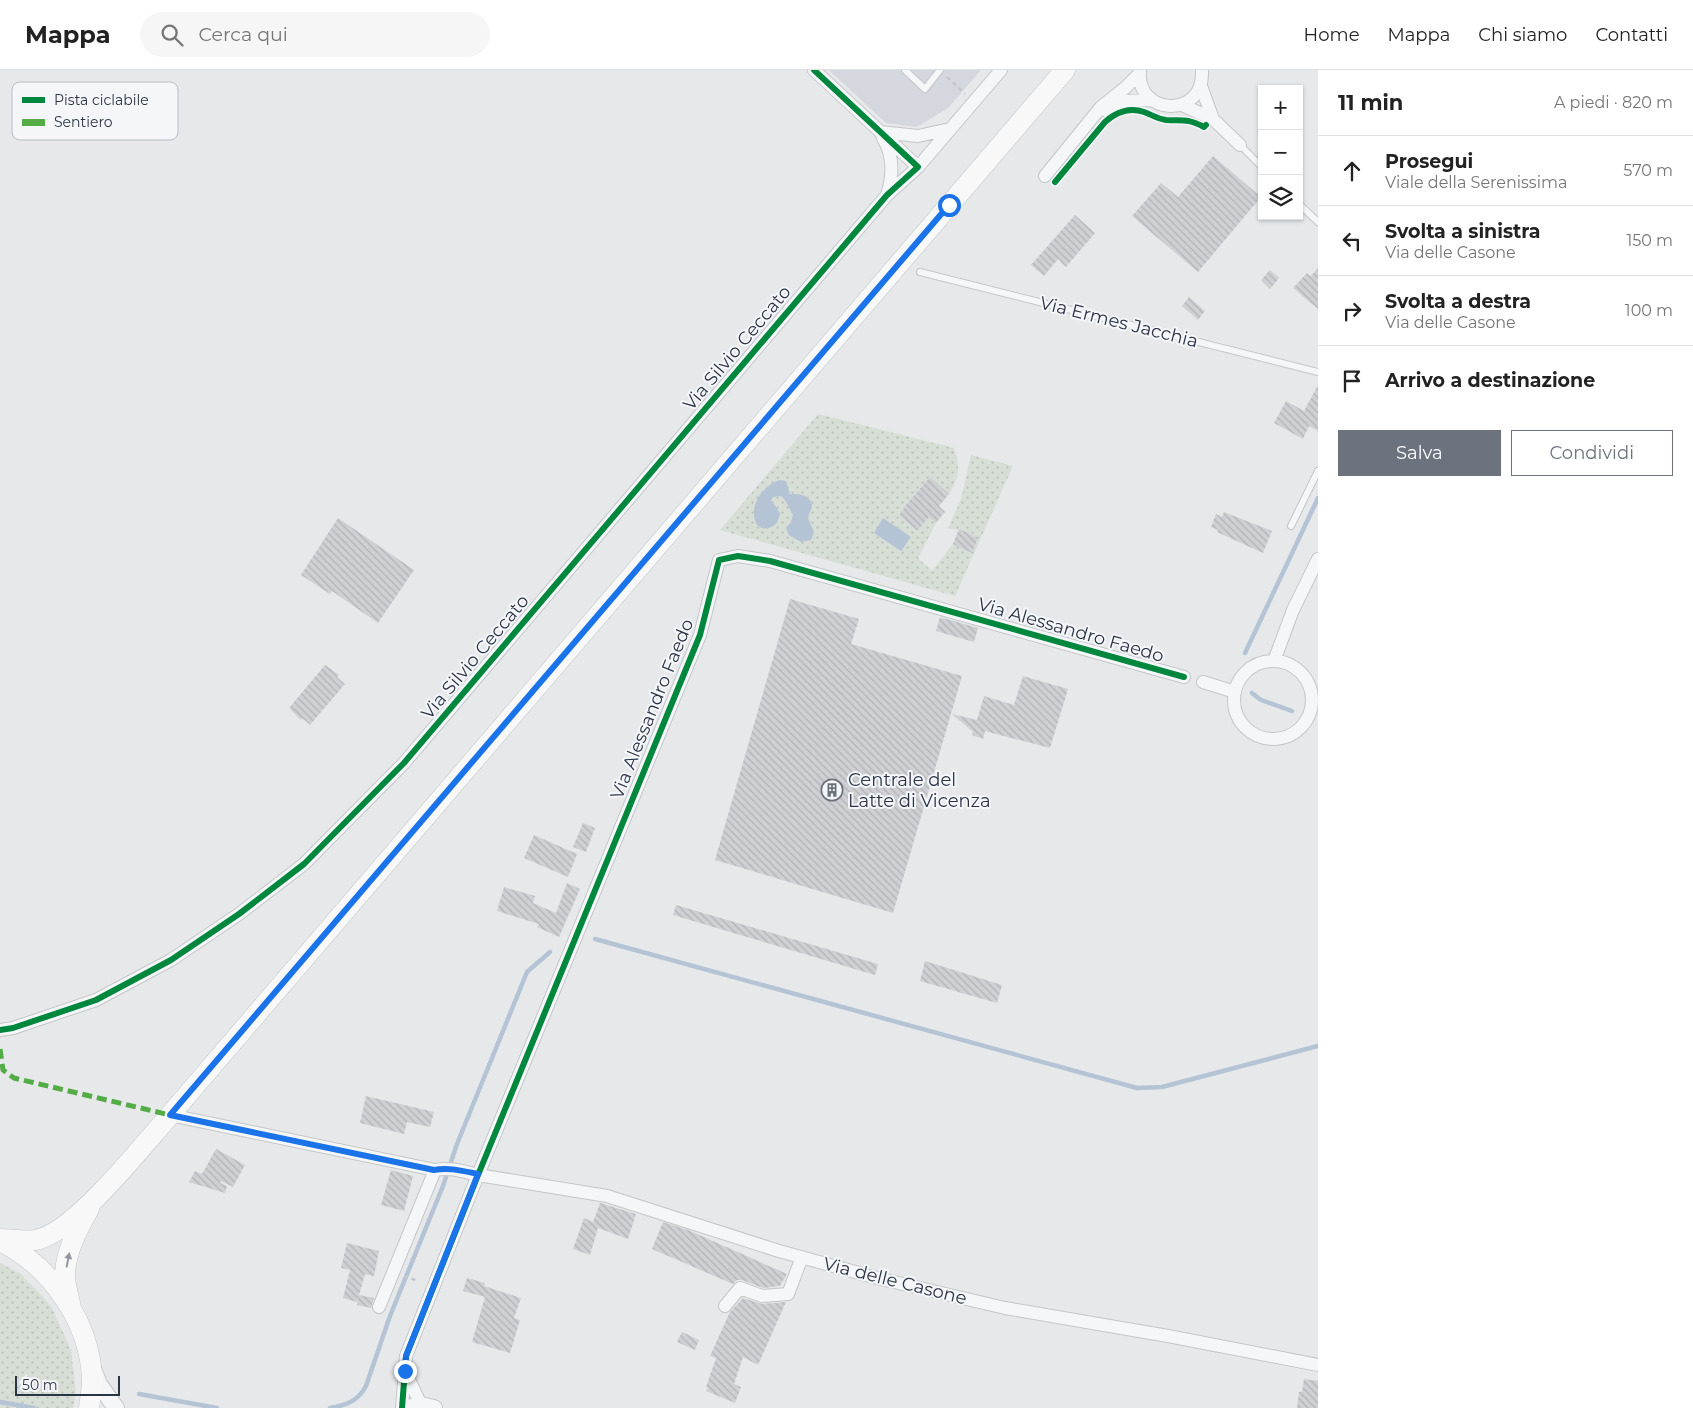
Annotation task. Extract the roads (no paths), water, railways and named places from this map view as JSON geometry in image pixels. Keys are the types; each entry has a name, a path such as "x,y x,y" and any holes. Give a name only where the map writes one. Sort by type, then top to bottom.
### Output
{"main road":[{"path":"0,1240 35,1240 56,1232 93,1201 170,1115 1065,70"},
{"path":"70,1308 65,1275 71,1243 93,1201"},
{"path":"0,1240 35,1264 59,1290 70,1308 82,1334 88,1356 92,1380 90,1408"}],"street":[{"path":"814,70 918,167 1000,70"},
{"path":"1202,70 1201,86 1213,119"},
{"path":"1140,71 1141,83 1145,92 1152,100"},
{"path":"1045,176 1106,102 1125,88 1140,71"},
{"path":"1090,122 1110,107 1126,101 1138,99 1152,100 1166,106 1182,104 1190,100 1201,86"},
{"path":"1182,104 1213,119 1240,146"},
{"path":"880,132 918,136 950,129"},
{"path":"880,132 888,150 892,168 887,195"},
{"name":"Via Silvio Ceccato","path":"0,1030 13,1028 96,1000 171,960 239,914 304,864 404,764 887,195 918,167"},
{"name":"Via Alessandro Faedo","path":"478,1174 700,635 719,560 738,556 770,561 1184,677"},
{"path":"1274,661 1293,610 1318,559"},
{"path":"1263,662 1286,663 1296,668 1310,686 1312,706 1309,718 1302,728 1292,736 1280,740 1267,740 1255,736 1245,728 1238,718 1234,706 1235,692 1244,674 1253,667 1263,662"},
{"path":"1203,682 1235,692"},
{"name":"Via delle Casone","path":"170,1115 439,1169 462,1170 607,1196 802,1257 877,1278 1005,1308 1168,1336 1318,1365"},
{"path":"379,1308 439,1169"},
{"path":"402,1408 406,1356 478,1174"},
{"path":"724,1306 740,1288 762,1296 788,1294 802,1257"},
{"path":"88,1356 99,1384 116,1408"},
{"path":"405,1371 421,1407"}],"lane":[{"path":"905,70 925,89 940,70"},
{"path":"1240,146 1258,163"},
{"path":"1303,208 1318,222"},
{"name":"Via Ermes Jacchia","path":"920,272 1318,372"},
{"path":"1291,526 1318,471"}],"water":[{"path":"779,480 786,481 790,494 803,495 811,501 812,507 808,518 814,532 811,540 801,542 789,535 786,528 791,522 793,515 786,501 780,496 773,497 771,500 780,513 777,523 768,528 761,528 756,523 754,516 755,506 759,497 767,487"},
{"path":"883,518 911,537 901,551 874,533"}],"waterway":[{"path":"1245,653 1318,498"},
{"path":"1252,693 1261,700 1292,711"},
{"path":"595,939 1137,1088 1162,1087 1318,1046"},
{"path":"330,1408 356,1399 366,1386 390,1316 527,972 550,952"},
{"path":"139,1394 217,1408"},
{"path":"0,1402 34,1408"}],"place":[{"name":"Centrale del Latte di Vicenza","path":"832,790"}]}
